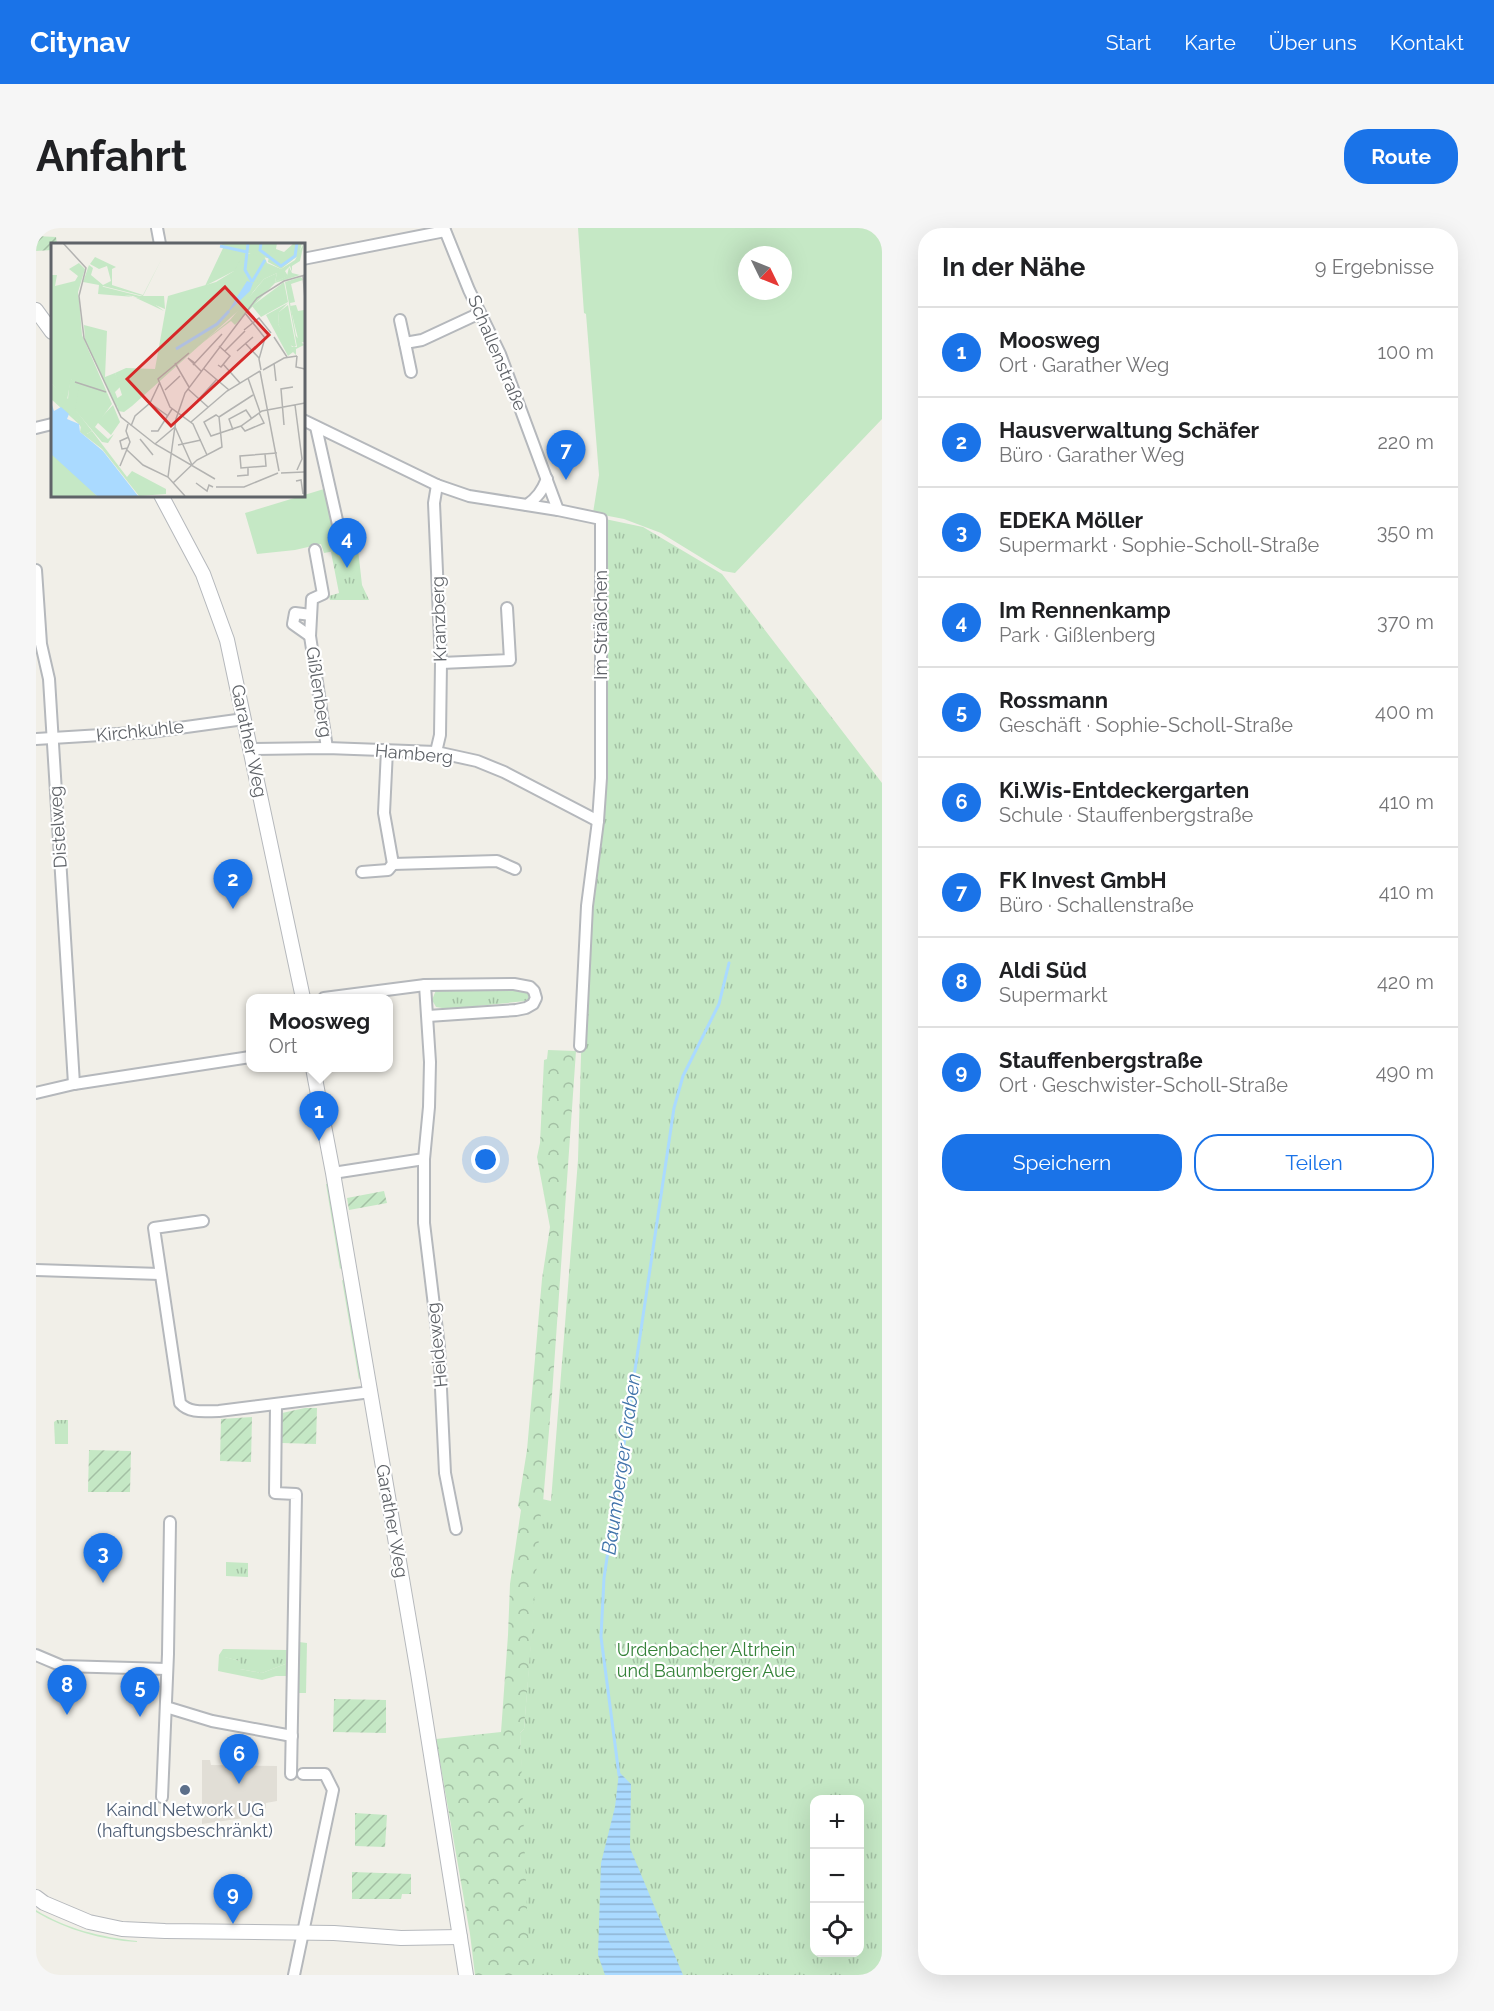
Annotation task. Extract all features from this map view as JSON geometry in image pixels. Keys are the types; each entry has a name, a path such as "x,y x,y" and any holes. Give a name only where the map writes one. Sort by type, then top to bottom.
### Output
{"street":[{"path":"157,228 159,243"},
{"path":"304,259 444,229"},
{"name":"Schallenstraße","path":"444,229 504,363 558,510"},
{"path":"36,310 51,331"},
{"path":"405,344 422,340 480,313"},
{"path":"400,320 411,372"},
{"name":"Im Sträßchen","path":"304,421 436,485 469,496 601,519 601,766 598,821 587,906 580,1046"},
{"path":"36,428 51,424"},
{"path":"316,427 341,537 354,537"},
{"path":"527,505 543,489 547,479"},
{"name":"Kranzberg","path":"436,485 434,503 441,663 440,735 436,752"},
{"name":"Garather Weg","path":"162,496 203,574 220,618 231,657 302,994"},
{"name":"Gißlenberg","path":"315,550 323,594 312,599 310,636 327,748"},
{"name":"Distelweg","path":"36,570 38,644 49,679 74,1084"},
{"path":"441,663 510,660 507,608"},
{"name":"Gißlenberg","path":"310,636 293,624 295,613 311,615"},
{"name":"Kirchkuhle","path":"36,740 150,732 244,719"},
{"name":"Hamberg","path":"251,749 327,748 436,752 477,761 504,772 598,821"},
{"path":"387,750 384,813 393,864"},
{"path":"362,872 388,870 393,864 497,861 515,869"},
{"path":"360,994 425,985 524,985 534,991 536,998 533,1004 516,1010 428,1016"},
{"name":"Heideweg","path":"425,985 430,1062 424,1159 424,1223 439,1347 444,1462 456,1529"},
{"path":"36,1093 74,1084 246,1058"},
{"name":"Garather Weg","path":"314,1072 438,1790 466,1975"},
{"path":"333,1173 424,1159"},
{"path":"203,1221 154,1228 180,1403 190,1411 198,1412 276,1405 370,1392"},
{"path":"36,1270 160,1274"},
{"path":"276,1405 275,1493 296,1494 291,1774"},
{"path":"162,1797 170,1522"},
{"path":"36,1655 62,1666 167,1669"},
{"path":"166,1707 212,1721 292,1736"},
{"path":"294,1975 333,1790 325,1774 303,1774"},
{"path":"36,1897 89,1922 122,1929 334,1933 401,1938 460,1937"}],"shaded area":[{"path":"202,1760 210,1760 211,1765 277,1766 277,1801 266,1803 265,1815 202,1824"}],"green space":[{"path":"578,228 882,228 882,419 735,573 723,571 661,533 624,519 593,513 599,475 586,314 584,313"},
{"path":"36,236 56,237 57,243 51,243 51,250 36,251"},
{"path":"324,489 336,535 332,541 335,551 324,553 321,544 295,550 257,554 245,513"},
{"name":"Urdenbacher Altrhein und Baumberger Aue","path":"605,519 643,527 722,574 882,783 882,1975 533,1975 528,1934 520,1733 524,1729 542,1499 551,1501 578,1160 583,987 596,832 603,826"},
{"path":"357,540 362,585 369,600 330,600 329,596 339,593 331,552 348,542"},
{"path":"517,988 527,991 529,998 526,1001 448,1009 436,1007 432,1000 436,990"},
{"path":"548,1050 576,1051 552,1395 524,1729 520,1733 534,1975 475,1975 436,1739 501,1732 510,1584 521,1510 518,1506 527,1450 542,1279 550,1227 537,1157 540,1143 544,1060 547,1059"},
{"path":"326,1184 329,1184 343,1267 340,1269"},
{"path":"384,1191 387,1203 349,1210 347,1198"},
{"path":"342,1280 345,1281 361,1376 359,1380"},
{"path":"317,1408 316,1444 282,1443 282,1413"},
{"path":"252,1417 251,1462 220,1461 221,1419"},
{"path":"68,1420 68,1444 55,1444 54,1422"},
{"path":"89,1450 131,1451 130,1492 88,1492"},
{"path":"226,1562 248,1563 248,1577 226,1576"},
{"path":"299,1642 307,1643 306,1693 298,1693"},
{"path":"225,1649 225,1657 240,1661 240,1669 262,1673 288,1663 288,1676 276,1676 262,1680 218,1671 219,1655"},
{"path":"225,1649 288,1650 288,1663 262,1673 240,1669 240,1661 224,1657"},
{"path":"334,1699 386,1700 386,1733 333,1732"},
{"path":"355,1813 387,1815 385,1847 355,1846"},
{"path":"352,1872 411,1874 411,1894 402,1894 401,1899 352,1899"},
{"path":"36,1910 47,1917 84,1931 137,1942 85,1933 60,1924 36,1912"}],"water":[{"path":"619,1772 631,1784 630,1848 683,1975 605,1975 598,1955 601,1863 615,1807"}],"waterway":[{"name":"Baumberger Graben","path":"619,1775 601,1637 604,1578 674,1108 683,1076 719,1004 729,963"}],"place":[{"name":"FK Invest GmbH","path":"566,480"},
{"name":"Im Rennenkamp","path":"347,568"},
{"name":"Hausverwaltung Schäfer","path":"233,909"},
{"name":"Moosweg","path":"319,1141"},
{"name":"EDEKA Möller","path":"103,1583"},
{"name":"Aldi Süd","path":"67,1715"},
{"name":"Rossmann","path":"140,1717"},
{"name":"Ki.Wis-Entdeckergarten","path":"239,1784"},
{"name":"Kaindl Network UG (haftungsbeschränkt)","path":"185,1790"},
{"name":"Stauffenbergstraße","path":"233,1924"}]}
